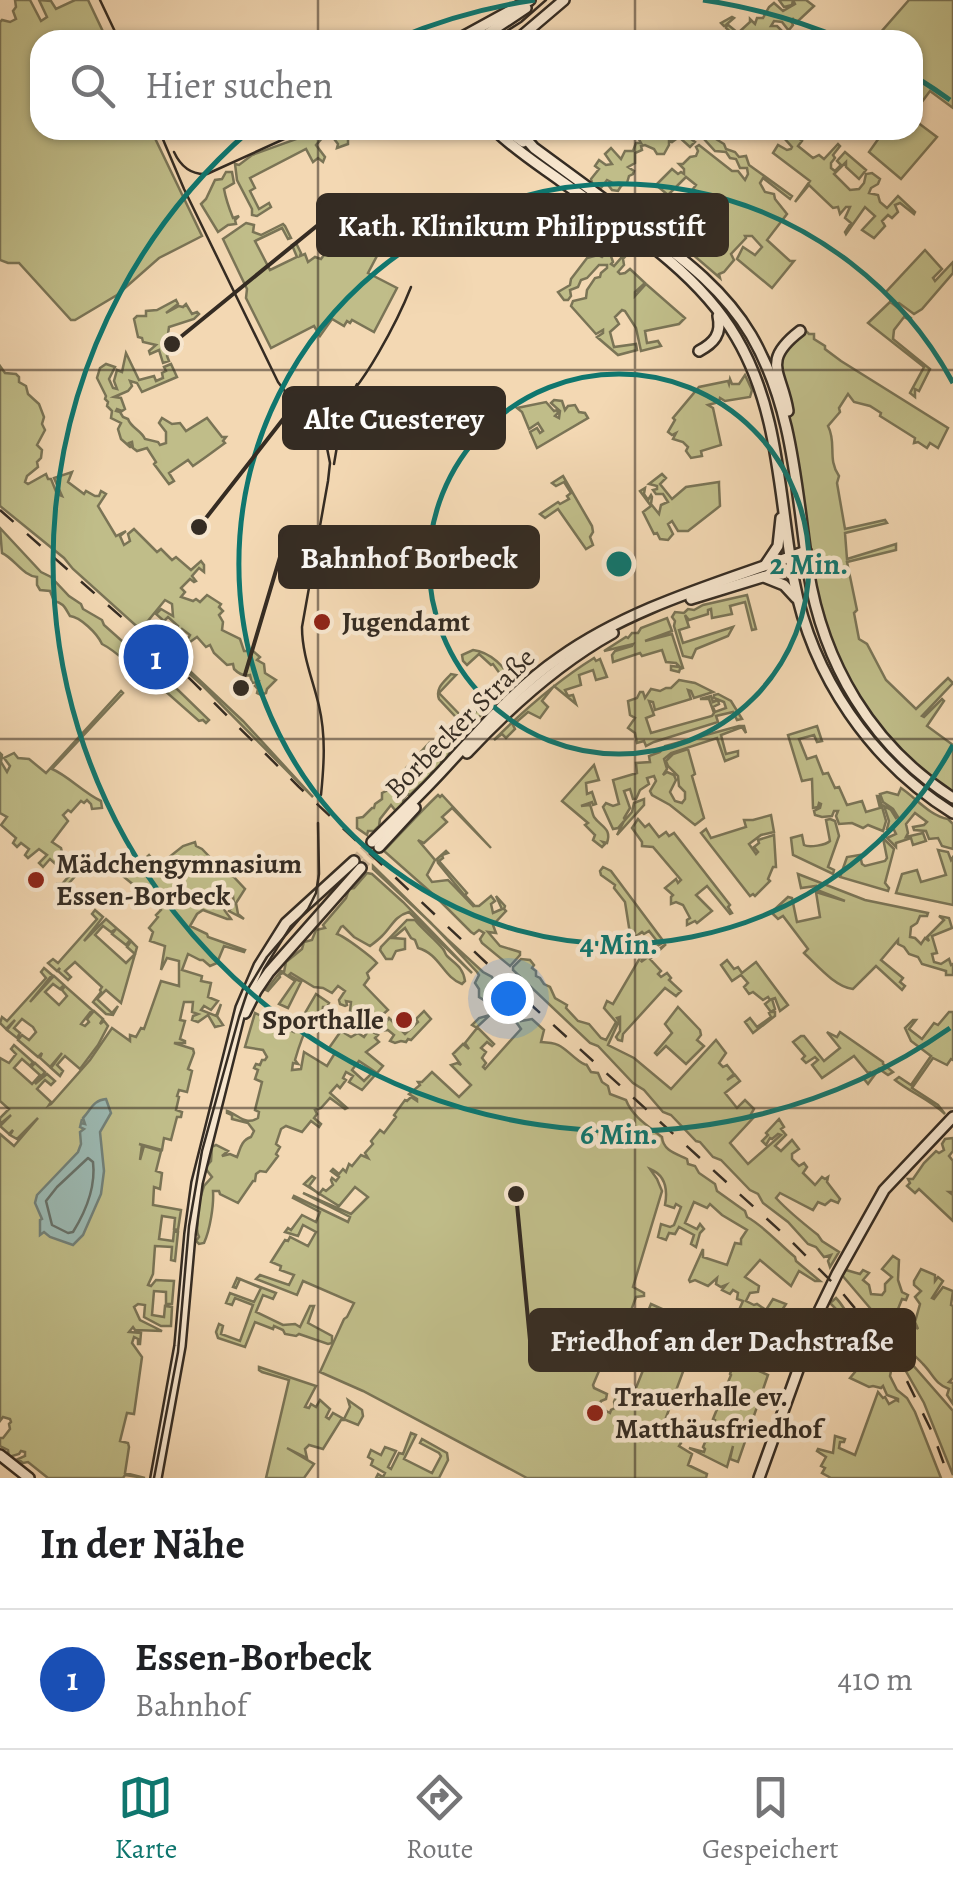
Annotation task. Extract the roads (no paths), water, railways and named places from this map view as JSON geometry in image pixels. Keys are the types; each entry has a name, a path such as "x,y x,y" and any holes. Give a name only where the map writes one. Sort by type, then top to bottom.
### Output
{"street":[{"path":"475,30 533,0"},
{"path":"494,30 533,0"},
{"path":"531,30 564,0"},
{"path":"506,140 672,264 712,304 738,340 766,413 800,605 820,662 856,723 880,752 905,777 953,813"},
{"path":"522,140 667,246 718,292 758,347 789,434"},
{"path":"527,140 534,148"},
{"path":"699,351 714,342 718,332 712,304"},
{"path":"800,331 782,348 776,363 788,405 806,551 826,642 854,699 874,727 904,760 953,798"},
{"path":"779,476 780,540 761,572 788,588 800,605"},
{"name":"Borbecker Straße","path":"376,845 494,716 554,661 583,642 657,607 791,562 806,551"},
{"name":"Borbecker Straße","path":"791,562 808,563"},
{"path":"156,1478 182,1336 197,1183 241,1008 278,934 294,915 358,865 262,981 238,1027"},
{"path":"760,1478 819,1313 837,1274 884,1190 953,1117"},
{"path":"0,1456 29,1478"}],"water":[{"path":"106,1099 111,1113 100,1132 104,1171 101,1194 83,1235 73,1245 44,1232 40,1235 42,1219 35,1203 37,1195 78,1152 80,1132 84,1129 81,1123 85,1124 83,1118 95,1103"}],"tunnel":[{"path":"354,861 372,842"},
{"path":"361,868 379,847"}],"tram line":[{"path":"100,0 114,30"},
{"path":"509,30 546,0"},
{"path":"163,140 278,382 327,448 328,481 302,627 323,728 321,795"},
{"path":"174,152 187,169 207,174 282,140"},
{"path":"291,400 318,411 335,407 345,399 379,353 411,287"},
{"path":"334,464 343,411 357,384"},
{"path":"154,1478 178,1352 189,1226 202,1151 249,987 316,893 318,823"}],"railway":[{"path":"0,510 178,667 299,787 839,1289 888,1348 933,1434 949,1478"}],"place":[{"name":"Kath. Klinikum Philippusstift","path":"172,344"},
{"name":"Alte Cuesterey","path":"199,527"},
{"name":"Jugendamt","path":"322,622"},
{"name":"Essen-Borbeck","path":"156,657"},
{"name":"Bahnhof Borbeck","path":"241,688"},
{"name":"Mädchengymnasium Essen-Borbeck","path":"36,880"},
{"name":"Sporthalle","path":"404,1020"},
{"name":"Friedhof an der Dachstraße","path":"516,1194"},
{"name":"Trauerhalle ev. Matthäusfriedhof","path":"595,1413"}]}
